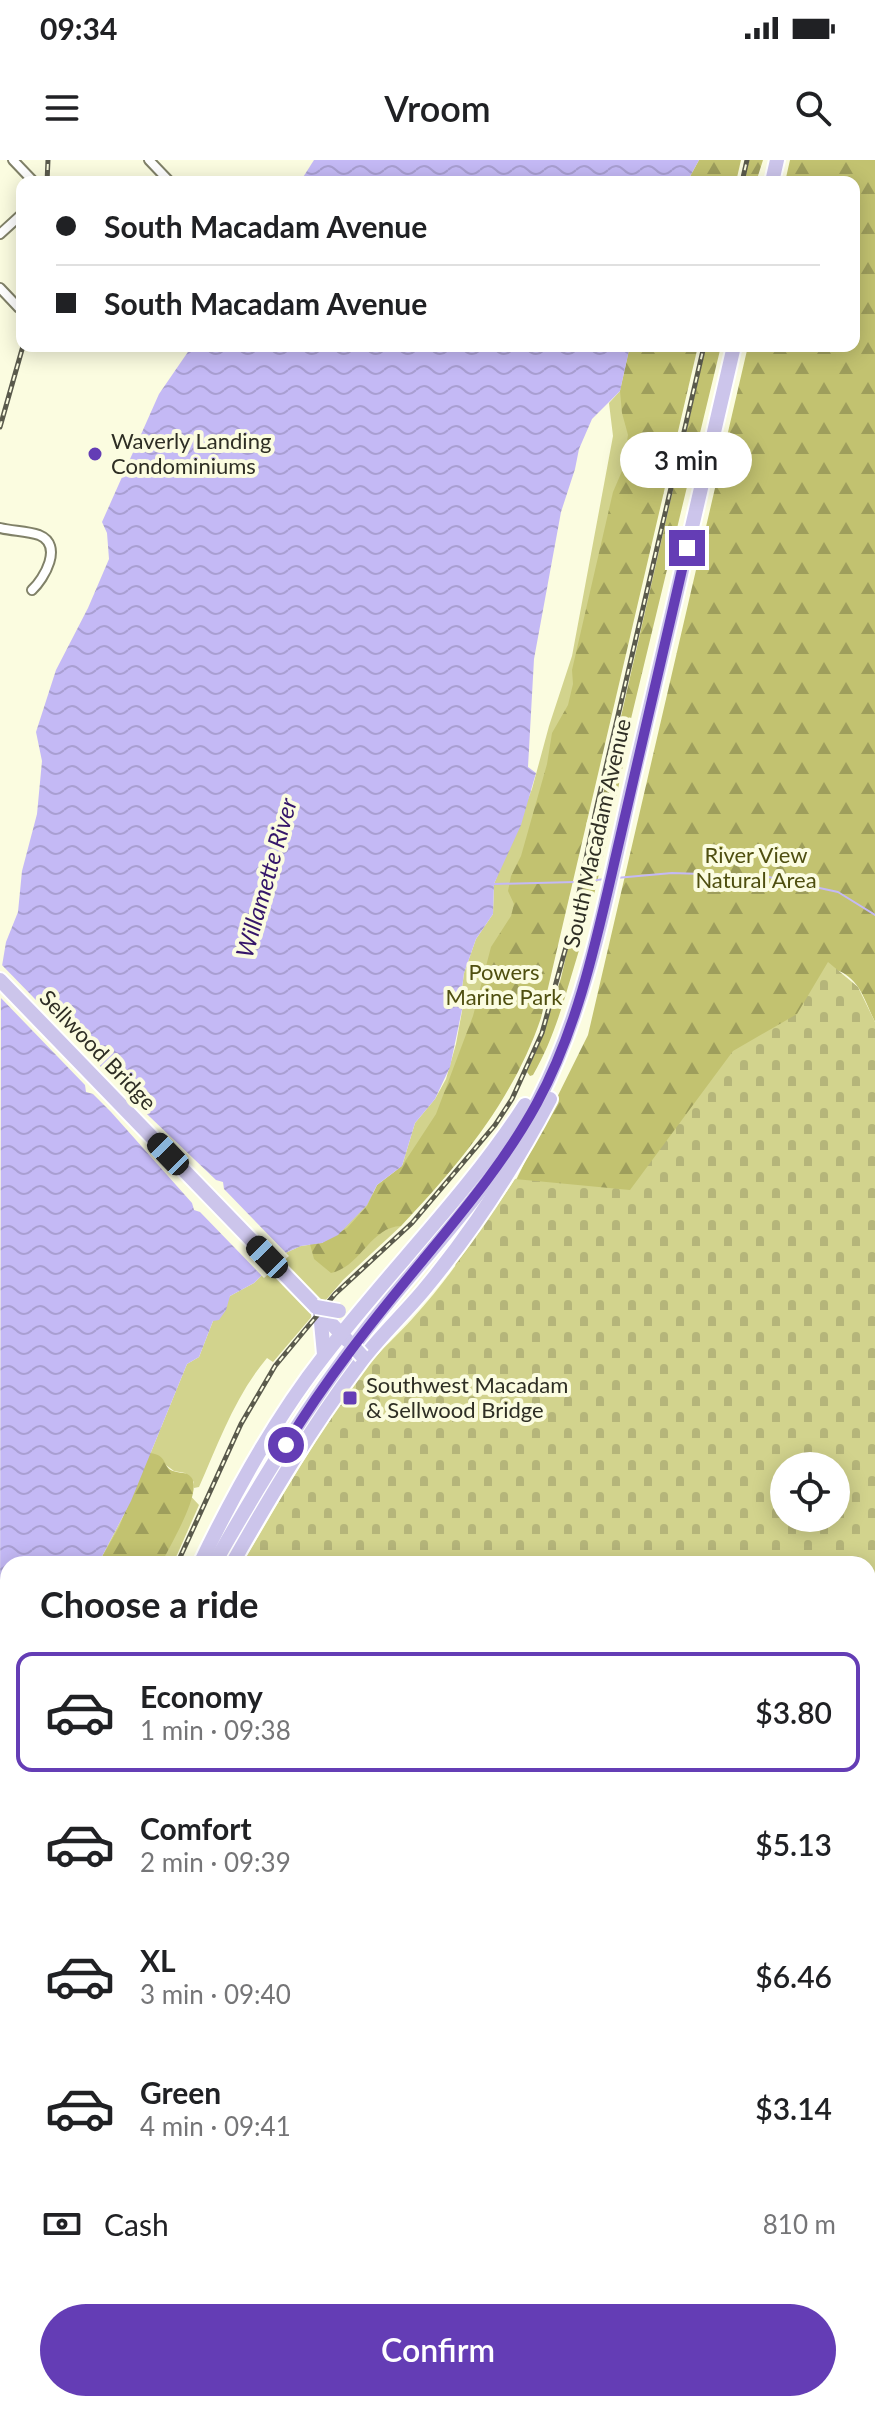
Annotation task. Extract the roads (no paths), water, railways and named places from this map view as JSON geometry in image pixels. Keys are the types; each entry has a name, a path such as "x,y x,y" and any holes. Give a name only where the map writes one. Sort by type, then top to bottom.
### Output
{"main road":[{"name":"South Macadam Avenue","path":"219,1556 315,1397 510,1148 562,1052 600,924 733,352"},
{"name":"Sellwood Bridge","path":"0,980 363,1356"},
{"path":"204,1556 244,1478 324,1354 507,1133 562,1052"},
{"path":"237,1556 299,1447 363,1356 422,1293 475,1225 513,1167 555,1089 562,1052"},
{"path":"324,1354 318,1310 348,1311 365,1304"}],"street":[{"path":"13,160 28,176"},
{"path":"149,160 164,176"},
{"path":"0,234 16,219"},
{"path":"0,288 16,305"},
{"path":"0,528 42,536 48,543 51,553 47,570 32,590"}],"water":[{"path":"314,160 699,160 690,176 304,176"},
{"name":"Willamette River","path":"188,352 629,352 620,391 592,419 579,449 561,512 534,659 528,767 536,773 521,825 494,884 493,914 476,939 464,973 464,1000 450,1067 435,1099 415,1123 402,1166 377,1185 367,1205 338,1235 283,1254 254,1283 230,1296 226,1310 219,1320 213,1321 199,1357 187,1364 131,1501 102,1556 0,1556 1,972 6,942 18,912 22,871 37,814 42,761 36,732 56,670 109,559 107,533 102,522 159,394"}],"waterway":[{"path":"616,878 672,873 764,876 838,892 875,915"},
{"path":"587,881 606,879"},
{"path":"494,884 575,882"}],"railway":[{"path":"47,176 48,160"},
{"path":"743,176 747,160"},
{"path":"0,427 21,352"},
{"path":"181,1556 241,1424 275,1366 335,1294 412,1223 495,1125 512,1099 542,1033 573,922 596,810 703,352"}],"place":[{"name":"Waverly Landing Condominiums","path":"95,454"},
{"name":"Southwest Macadam & Sellwood Bridge","path":"350,1398"}],"park label":[{"name":"River View Natural Area","path":"756,868"},
{"name":"Powers Marine Park","path":"504,984"}]}
